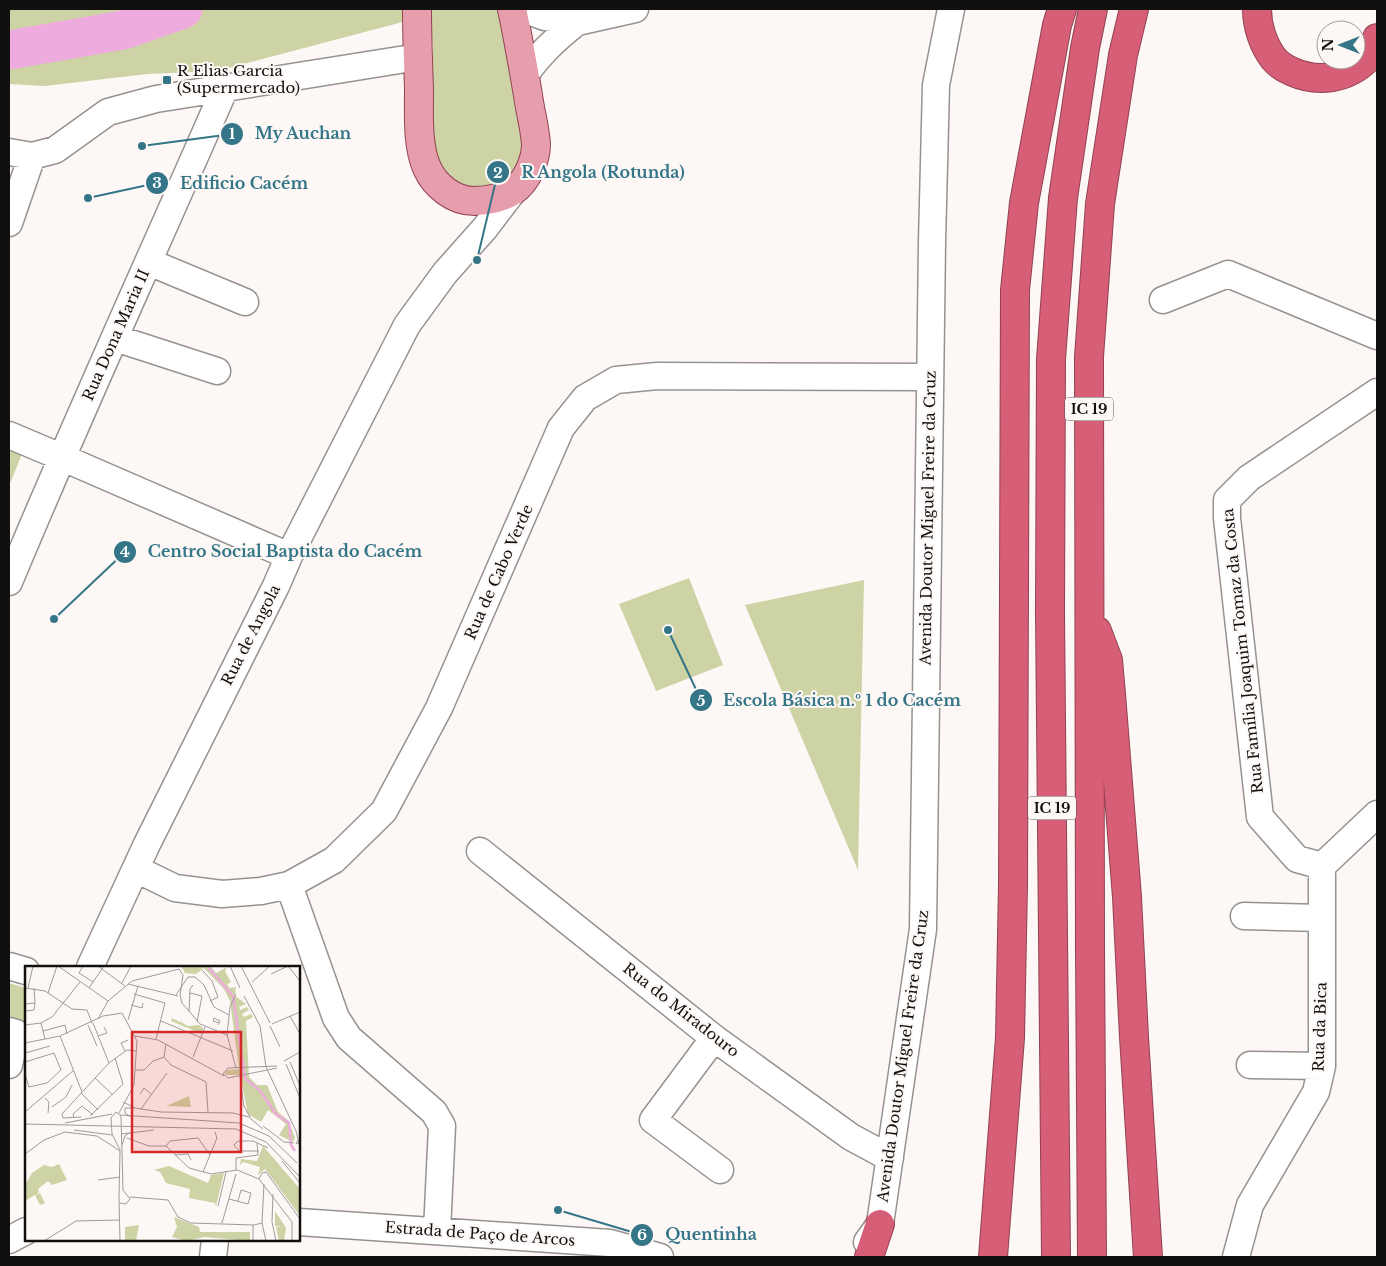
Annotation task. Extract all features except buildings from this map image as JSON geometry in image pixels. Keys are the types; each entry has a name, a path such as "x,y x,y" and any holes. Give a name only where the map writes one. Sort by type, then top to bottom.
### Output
{"highway":[{"path":"992,1255 1010,1038 1013,884 1015,290 1024,204 1057,25 1062,9"},
{"name":"IC 19","path":"1056,1257 1050,622 1051,359 1063,198 1085,48 1093,9"},
{"name":"IC 19","path":"1092,1257 1089,357 1100,204 1123,55 1134,9"},
{"path":"1257,9 1260,29 1265,44 1274,60 1286,69 1305,77 1322,79 1339,76 1353,70 1368,58 1377,38"},
{"path":"1090,613 1108,660 1127,897 1148,1257"},
{"path":"1142,1161 1154,1200 1162,1257"},
{"path":"869,1257 880,1224"}],"main road":[{"path":"417,12 420,121 422,150 427,168 436,182 451,195 465,201 481,201 496,198 514,190 526,177 536,144 512,9"}],"street":[{"path":"523,9 544,17 577,22 635,9"},
{"name":"Avenida Doutor Miguel Freire da Cruz","path":"856,1257 880,1224 923,930 930,376 936,85 951,9"},
{"path":"525,75 548,46 577,22"},
{"path":"9,223 21,154 55,150 108,112 156,99 418,57"},
{"name":"Rua Dona Maria II","path":"9,582 61,457 225,88"},
{"name":"Rua de Angola","path":"90,966 147,844 290,556 408,325 445,273 485,228 514,190"},
{"path":"149,262 244,302"},
{"path":"1163,300 1228,274 1377,336"},
{"path":"115,338 216,371"},
{"name":"Rua de Cabo Verde","path":"136,869 175,888 222,894 261,891 289,885 334,860 384,811 439,708 561,428 585,398 616,380 657,376 930,376"},
{"name":"Rua Família Joaquim Tomaz da Costa","path":"1322,866 1297,859 1260,818 1227,518 1227,500 1249,478 1377,392"},
{"path":"9,435 290,556"},
{"path":"1322,866 1377,814"},
{"name":"Rua do Miradouro","path":"480,851 714,1038 851,1138 890,1158"},
{"name":"Rua da Bica","path":"1236,1257 1250,1205 1316,1092 1322,1066 1322,866"},
{"path":"289,885 336,1018 349,1038 434,1112 442,1126 437,1231"},
{"path":"1244,916 1322,918"},
{"path":"9,966 25,971"},
{"path":"9,1031 16,1033 9,1065"},
{"path":"714,1038 653,1120 720,1170"},
{"path":"1250,1065 1322,1066"},
{"name":"Estrada de Paço de Arcos","path":"300,1222 610,1243 660,1257"},
{"path":"9,1240 25,1232"},
{"path":"213,1257 215,1241"}],"green space":[{"path":"9,9 499,9 524,139 520,164 503,181 481,189 456,182 439,169 433,149 433,47 429,15 217,71 147,74 45,86 9,84"},
{"path":"9,450 22,454 9,486"},
{"path":"689,578 723,665 656,691 619,604"},
{"path":"864,580 858,870 745,605"},
{"path":"9,983 25,988 25,1036 9,1031"}],"waterway":[{"path":"9,50 123,30 183,9"}],"place":[{"name":"R Elias Garcia (Supermercado)","path":"167,80"},
{"name":"My Auchan","path":"142,146"},
{"name":"Edificio Cacém","path":"88,198"},
{"name":"R Angola (Rotunda)","path":"477,260"},
{"name":"Centro Social Baptista do Cacém","path":"54,619"},
{"name":"Escola Básica n.º 1 do Cacém","path":"668,630"},
{"name":"Quentinha","path":"558,1210"}]}
